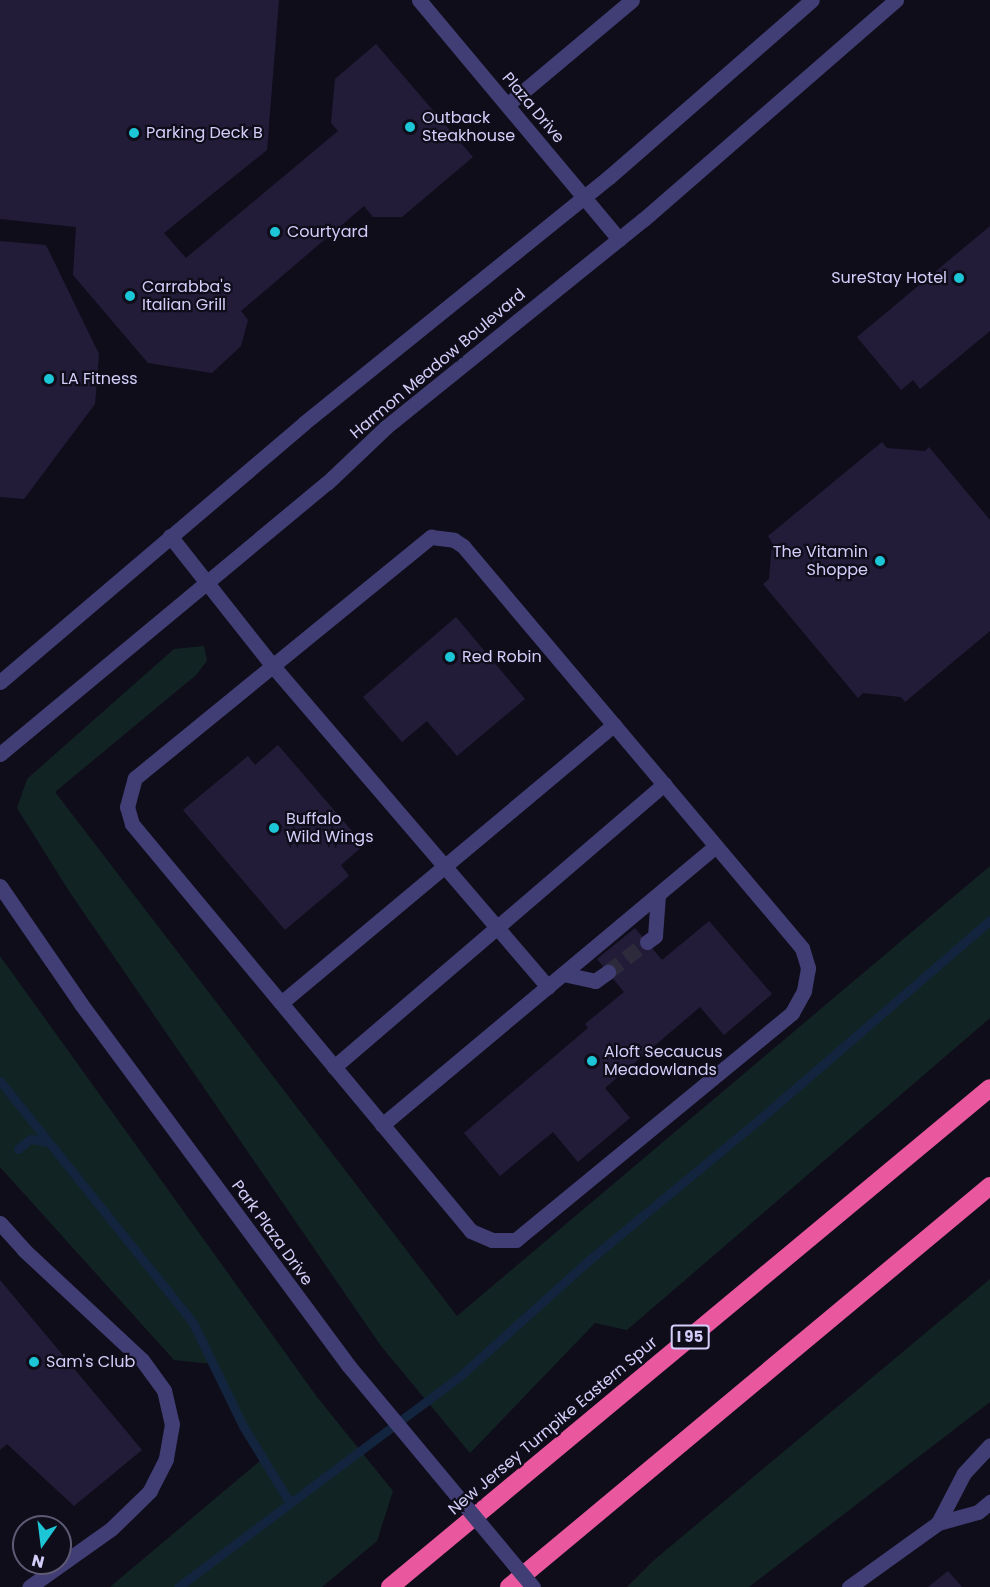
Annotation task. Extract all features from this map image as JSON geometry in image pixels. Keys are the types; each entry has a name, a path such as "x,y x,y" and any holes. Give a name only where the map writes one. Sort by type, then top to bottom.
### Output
{"highway":[{"name":"New Jersey Turnpike Eastern Spur","path":"390,1587 990,1088"},
{"path":"509,1587 990,1186"}],"street":[{"name":"Plaza Drive","path":"419,0 619,239"},
{"path":"507,105 632,0"},
{"path":"0,682 170,536 482,277 584,198 812,0"},
{"name":"Harmon Meadow Boulevard","path":"0,754 327,483 386,427 619,239 896,0"},
{"path":"170,536 272,665 548,987"},
{"path":"441,537 463,546 802,948 808,968 799,1002 792,1013 527,1234 504,1241 471,1231 132,824 127,807 135,778 272,665 422,542 441,537"},
{"path":"280,1003 614,725"},
{"path":"334,1067 663,784"},
{"path":"382,1125 716,846"},
{"name":"Park Plaza Drive","path":"0,886 81,1004 348,1365 533,1587"},
{"path":"647,942 655,936 658,895"},
{"path":"563,974 596,981 608,972"},
{"path":"0,1223 24,1250 142,1360 164,1390 172,1424 166,1459 150,1491 111,1528 51,1576 29,1587"},
{"path":"938,1523 964,1473 990,1445"},
{"path":"849,1587 906,1543 938,1523 978,1512 990,1502"}],"green space":[{"path":"204,646 207,661 196,675 55,792 457,1316 990,866 990,1018 627,1330 595,1323 470,1453 381,1346 69,891 17,808 27,779 174,649"},
{"path":"0,956 317,1397 393,1491 377,1541 322,1587 110,1587 261,1460 213,1364 174,1360 0,1167"},
{"path":"990,1279 990,1402 749,1587 627,1587 653,1561"}],"building":[{"path":"0,0 279,0 267,150 164,233 186,258 338,131 331,123 335,79 376,44 473,157 402,217 373,217 364,206 241,311 248,320 241,346 212,373 148,363 73,275 76,227 0,219"},
{"name":"SureStay Hotel","path":"990,226 990,331 920,389 913,380 901,390 857,337"},
{"name":"LA Fitness","path":"0,241 46,245 99,354 95,404 24,499 0,497"},
{"name":"The Vitamin Shoppe","path":"882,442 887,448 925,451 929,447 990,520 990,631 905,702 901,697 863,693 858,698 763,584 769,579 772,543 768,536"},
{"name":"Red Robin","path":"456,617 525,699 457,756 427,721 402,742 363,697"},
{"name":"Buffalo Wild Wings","path":"278,745 364,845 341,865 349,876 285,930 183,810 248,756 255,765"},
{"name":"Aloft Secaucus Meadowlands","path":"709,921 772,994 724,1035 700,1007 605,1088 630,1118 578,1162 553,1132 500,1176 464,1133 588,1028 585,1024 624,992 597,959 635,928 662,960"},
{"name":"Sam's Club","path":"0,1280 142,1450 74,1506 7,1444 0,1450"},
{"path":"948,1571 962,1587 928,1587"}],"waterway":[{"path":"178,1587 459,1377 588,1261 761,1118 990,920"},
{"path":"0,1081 193,1323 243,1426 290,1503"},
{"path":"18,1149 30,1139 48,1142"}],"tunnel":[{"path":"608,972 647,942"}],"place":[{"name":"Outback Steakhouse","path":"410,127"},
{"name":"Parking Deck B","path":"134,133"},
{"name":"Courtyard","path":"275,232"},
{"name":"SureStay Hotel","path":"959,278"},
{"name":"Carrabba's Italian Grill","path":"130,296"},
{"name":"LA Fitness","path":"49,379"},
{"name":"The Vitamin Shoppe","path":"880,561"},
{"name":"Red Robin","path":"450,657"},
{"name":"Buffalo Wild Wings","path":"274,828"},
{"name":"Aloft Secaucus Meadowlands","path":"592,1061"},
{"name":"Sam's Club","path":"34,1362"}]}
